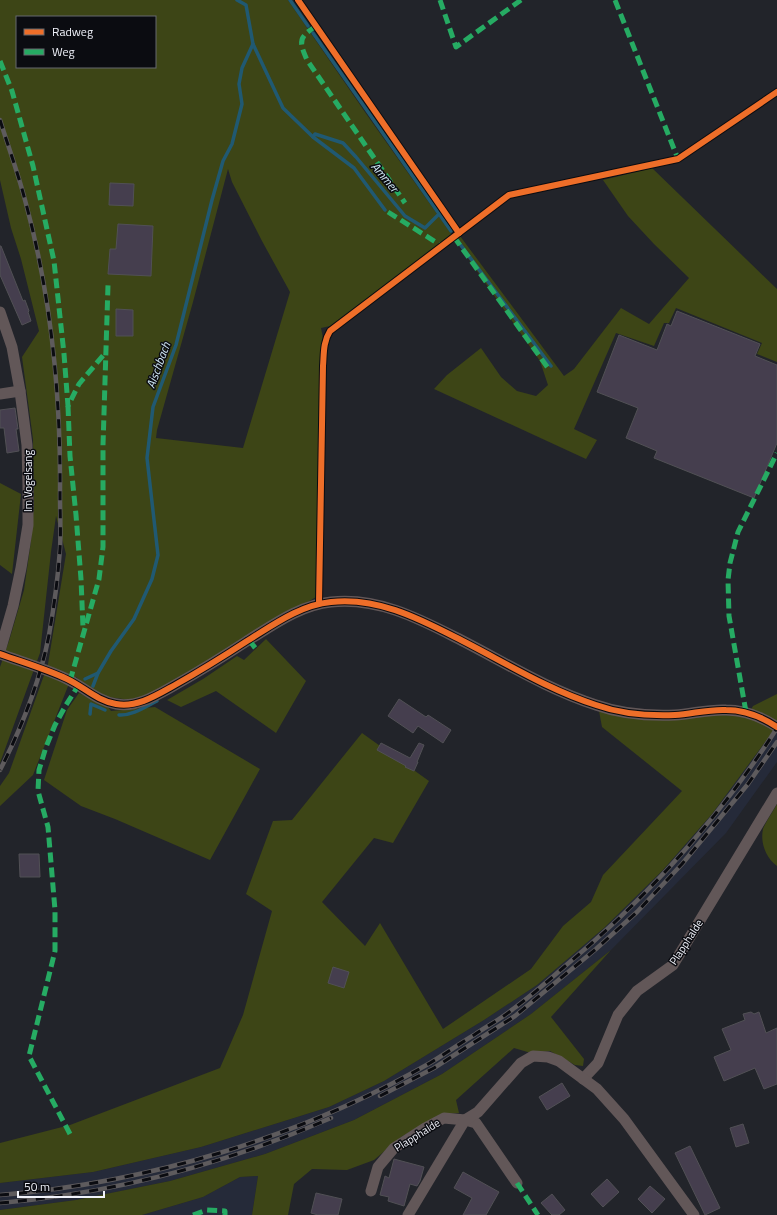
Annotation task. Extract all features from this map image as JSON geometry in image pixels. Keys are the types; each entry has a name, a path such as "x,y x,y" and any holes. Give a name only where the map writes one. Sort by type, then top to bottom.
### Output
{"street":[{"name":"Im Vogelsang","path":"0,312 12,347 20,391 27,445 28,486 28,525 21,568 0,652"},
{"path":"0,394 20,391"},
{"path":"0,652 70,680 101,700 118,704 129,704 139,702 160,693 199,671 271,626 308,606 331,602 361,602 397,610 418,619 482,650 543,683 595,705 634,714 675,715 726,710 746,712 766,720 777,727"},
{"name":"Plapphalde","path":"583,1078 598,1063 618,1015 637,991 673,965 777,793"},
{"name":"Plapphalde","path":"408,1215 465,1120 478,1112 521,1063 533,1056 548,1057 559,1061 596,1088 624,1119 694,1215"},
{"name":"Plapphalde","path":"371,1191 378,1167 394,1148 425,1128 444,1118 465,1120 476,1123 517,1183"}],"shaded area":[{"path":"777,726 777,762 726,833 611,950 531,1014 442,1074 354,1120 265,1154 170,1181 76,1200 0,1210 0,1183 93,1172 201,1147 329,1107 384,1081 484,1020 537,985 604,928 663,870 712,814"},
{"path":"258,1176 252,1215 142,1215 203,1197 240,1177"}],"green space":[{"path":"0,0 288,0 452,235 330,326 321,328 324,343 316,597 158,691 131,700 100,696 76,677 70,681 33,775 0,806 0,786 9,773 48,664 66,554 56,516 40,653 0,763 0,667 24,590 31,541 34,505 33,439 22,357 39,331 21,259 11,228 0,180","holes":["228,169 232,182 290,292 243,448 156,438"]},
{"path":"652,168 777,289 777,362 757,354 762,343 676,308 669,323 664,323 654,346 616,333 574,429 597,440 586,459 434,389 447,375 481,348 501,377 517,391 536,396 548,385 540,361 456,241 460,236 564,376 574,369 621,308 649,324 689,278 628,216 603,180"},
{"path":"0,483 21,494 12,574 0,565"},
{"path":"266,639 306,681 276,733 216,691 181,707 167,700 203,679 237,656 244,660"},
{"path":"79,693 108,707 111,711 155,707 260,769 210,860 81,806 44,780 67,710"},
{"path":"777,694 777,726 712,814 663,870 604,928 537,985 484,1020 384,1081 329,1107 201,1147 93,1172 0,1183 0,1143 70,1125 220,1068 243,1015 272,911 246,894 273,821 292,820 362,733 429,781 393,843 374,838 322,902 365,946 380,923 443,1029 531,969 563,926 591,902 603,875 682,791 602,727 599,711 747,717 753,706"},
{"path":"777,804 777,866 770,859 765,850 762,834 764,826"},
{"path":"611,950 551,1017 584,1059 583,1066 575,1065 550,1051 531,1053 514,1048 456,1100 459,1113 441,1114 401,1137 374,1160 347,1170 312,1169 294,1184 288,1215 252,1215 258,1176 240,1177 203,1197 142,1215 0,1215 0,1210 76,1200 170,1181 265,1154 354,1120 442,1074 531,1014"}],"building":[{"path":"110,183 134,184 133,206 109,205"},
{"path":"118,224 153,226 151,276 108,274 110,249 116,249"},
{"path":"0,246 23,301 25,300 29,311 31,321 22,325 0,275"},
{"path":"116,309 133,310 133,336 116,336"},
{"path":"677,311 760,344 755,356 777,365 777,443 754,498 654,458 657,451 626,438 638,408 597,392 619,335 657,350 667,324 671,326"},
{"path":"15,408 19,451 7,453 4,428 0,428 0,410"},
{"path":"399,699 426,717 428,715 451,730 443,743 418,726 413,733 388,716"},
{"path":"381,743 410,758 419,743 424,745 414,771 377,750"},
{"path":"19,854 39,854 40,877 20,877"},
{"path":"333,967 349,972 344,988 328,983"},
{"path":"751,1012 754,1014 759,1012 766,1033 777,1028 777,1084 764,1089 755,1068 724,1081 714,1057 731,1050 722,1029 745,1020 743,1014"},
{"path":"562,1083 570,1096 547,1110 539,1097"},
{"path":"743,1124 749,1143 736,1147 730,1128"},
{"path":"690,1146 720,1208 705,1215 675,1153"},
{"path":"394,1159 424,1167 417,1186 410,1184 404,1206 388,1201 389,1197 380,1195 385,1176 389,1178"},
{"path":"463,1172 499,1192 486,1215 463,1215 472,1198 454,1188"},
{"path":"607,1179 619,1192 603,1207 591,1194"},
{"path":"650,1186 665,1199 652,1213 638,1199"},
{"path":"316,1193 342,1199 338,1215 318,1215 311,1213"},
{"path":"552,1194 565,1210 559,1215 552,1215 541,1203"}],"waterway":[{"name":"Ammer","path":"237,0 246,5 253,44 283,108 313,137 354,168 385,210"},
{"name":"Ammer","path":"290,0 308,26"},
{"name":"Ammer","path":"313,33 451,231"},
{"name":"Aischbach","path":"93,686 98,673 111,651 134,619 152,579 158,555 147,458 153,407 176,345 212,200 223,161 232,144 242,104 239,84 242,68 253,44"},
{"name":"Ammer","path":"313,137 315,134 343,143 405,216 425,228 439,214"},
{"name":"Ammer","path":"457,240 551,366"},
{"name":"Aischbach","path":"85,679 98,673"},
{"path":"119,715 134,713 157,701"},
{"path":"90,714 91,704 105,710"}],"railway":[{"path":"0,120 25,200 42,272 53,346 59,420 60,458 60,549 56,592 49,635 29,704 0,770"},
{"path":"0,1195 56,1189 111,1180 222,1152 276,1134 329,1113 381,1089 430,1063 520,1004 595,941 653,885 680,856 731,794 755,762 777,728"},
{"path":"380,1096 434,1068 515,1016 596,949 637,912 682,864 748,784 777,742"},
{"path":"0,1203 85,1192 169,1174 251,1149 331,1118"}],"marked path":[{"path":"440,0 456,47 521,0"},
{"path":"615,0 678,159"},
{"path":"316,26 306,34 302,40 302,48 307,60 405,203"},
{"path":"0,61 12,91 33,166 54,261 68,406 79,384 106,352"},
{"path":"388,212 442,246"},
{"path":"454,237 548,368"},
{"path":"70,681 99,579 103,547 103,445 108,285"},
{"path":"68,406 70,456 81,579 83,627"},
{"path":"746,712 729,616 728,580 730,563 738,532 777,453"},
{"path":"249,640 256,649"},
{"path":"70,1134 29,1056 55,951 55,910 48,827 38,791 39,770 55,725 78,686"},
{"path":"517,1183 538,1215"},
{"path":"193,1215 207,1210 225,1211 225,1215"}],"cycle path":[{"path":"298,0 459,233"},
{"path":"319,603 323,366 325,344 330,331 509,195 678,159 777,92"},
{"path":"0,654 59,675 103,700 116,704 132,704 147,700 168,689 277,622 298,611 320,604 348,601 395,610 426,622 542,683 559,691 606,708 635,714 655,715 675,715 713,710 733,710 753,715 777,727"}]}
